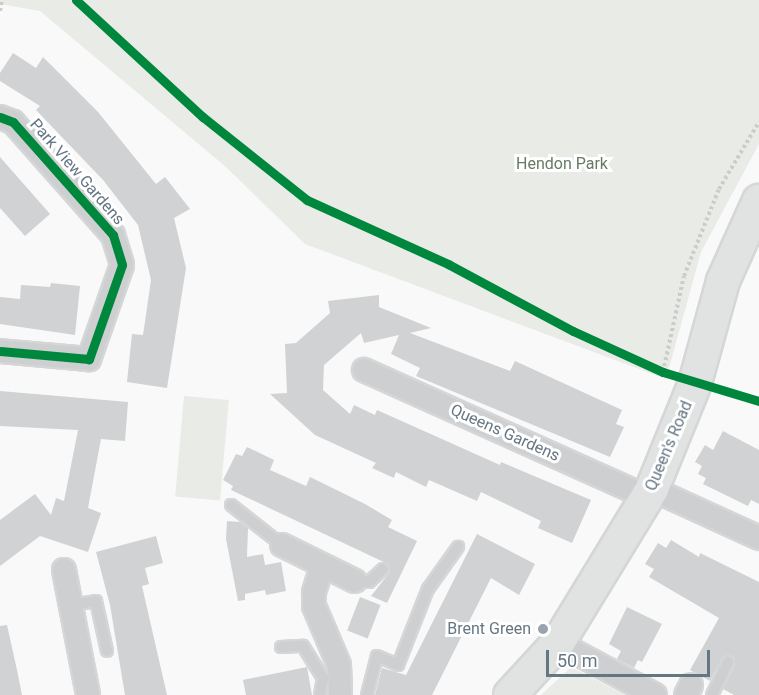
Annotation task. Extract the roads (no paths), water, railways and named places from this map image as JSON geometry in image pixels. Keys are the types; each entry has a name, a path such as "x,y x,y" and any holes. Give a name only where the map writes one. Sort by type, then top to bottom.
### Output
{"main road":[{"name":"Queen's Road","path":"510,695 558,643 650,493 686,379 723,281 759,201"}],"street":[{"name":"Park View Gardens","path":"0,117 13,122 113,235 122,266 89,358 0,351"},
{"name":"Queens Gardens","path":"364,370 759,538"},
{"path":"282,545 355,581"},
{"path":"322,566 314,593 314,606 339,665 340,695"},
{"path":"64,570 88,695"},
{"path":"558,643 655,695"}],"lane":[{"path":"231,505 282,545"},
{"path":"367,695 377,656 398,665 428,589 458,548"},
{"path":"355,581 369,582 383,569"},
{"path":"71,605 96,601 107,651"},
{"path":"281,647 303,646 323,678 320,695"},
{"path":"700,692 728,662"}],"place":[{"name":"Brent Green","path":"543,629"}],"park label":[{"name":"Hendon Park","path":"562,164"}]}
